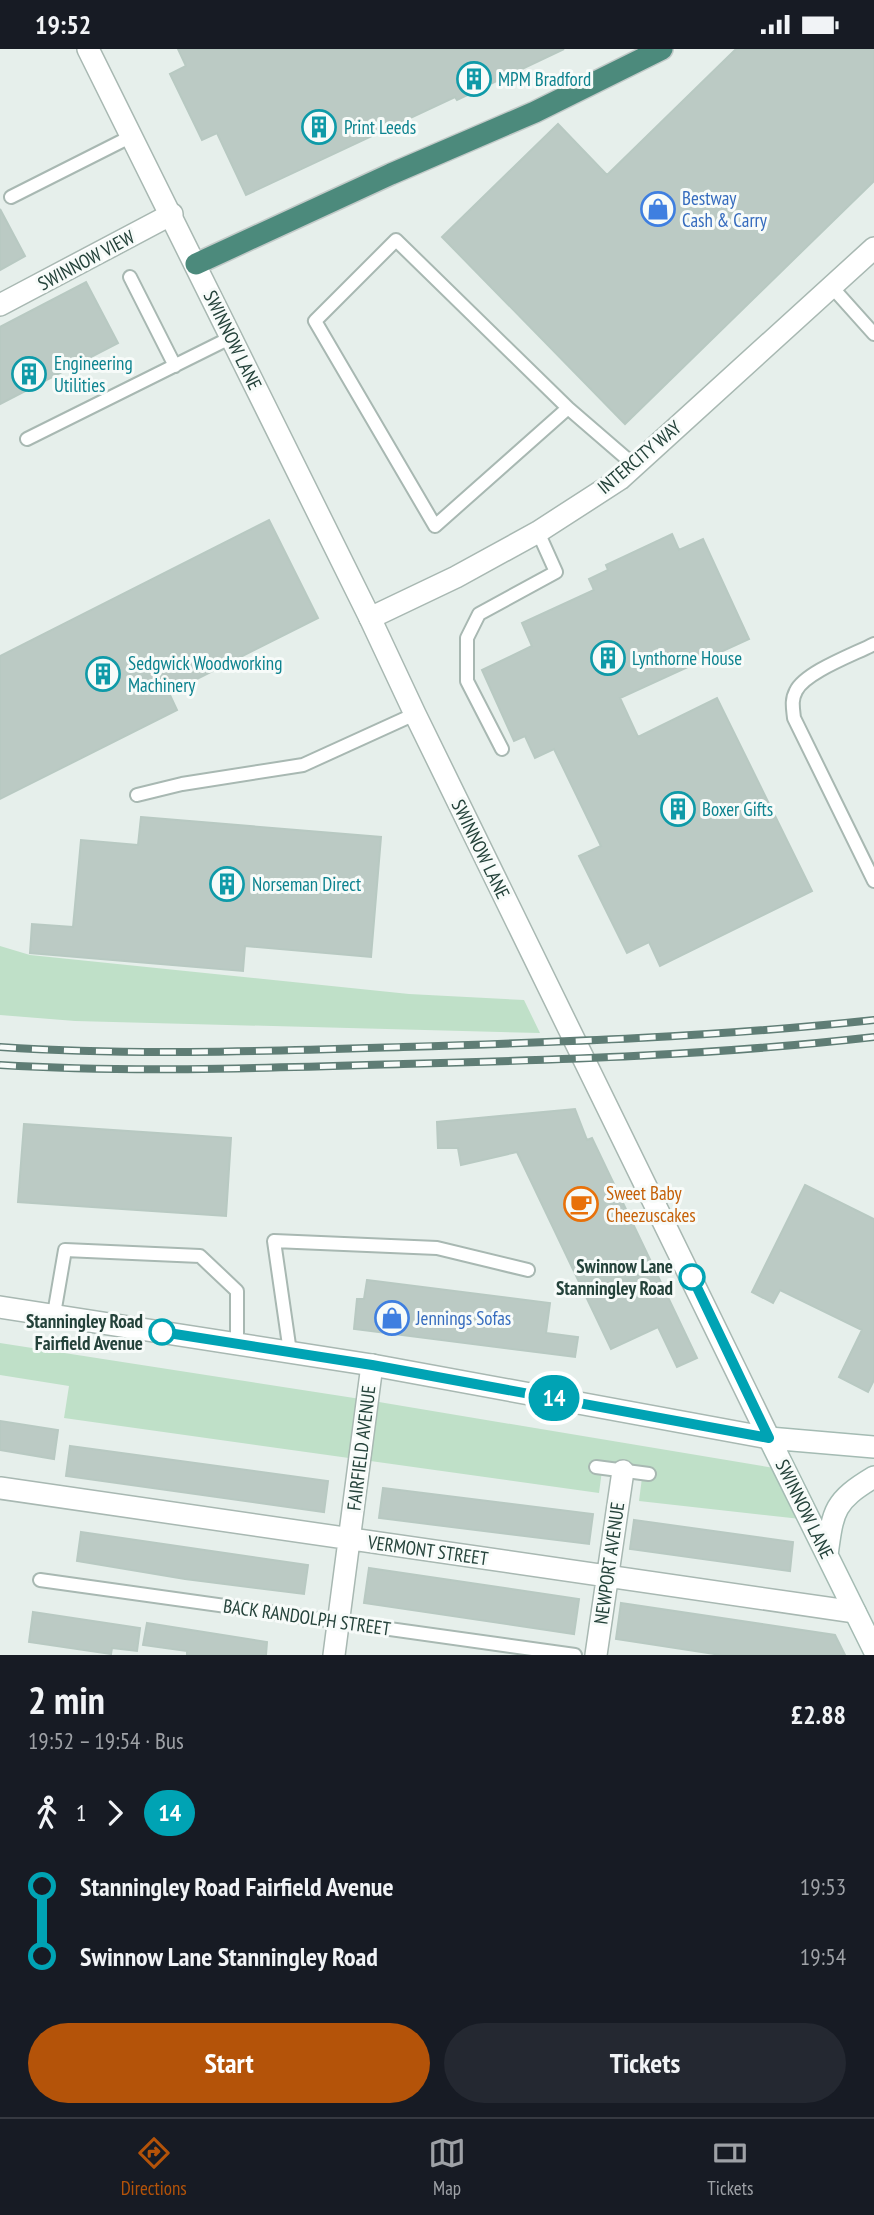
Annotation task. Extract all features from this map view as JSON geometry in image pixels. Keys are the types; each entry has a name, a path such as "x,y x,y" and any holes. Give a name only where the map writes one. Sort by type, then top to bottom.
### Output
{"highway":[{"path":"196,264 391,174 535,112 662,49"}],"street":[{"name":"SWINNOW LANE","path":"88,49 172,214 874,1650"},
{"name":"SWINNOW VIEW","path":"0,305 172,214"},
{"name":"INTERCITY WAY","path":"370,618 456,577 538,532 620,479 874,248"},
{"path":"0,1307 372,1365 769,1438 874,1447"},
{"name":"FAIRFIELD AVENUE","path":"334,1655 372,1365"},
{"name":"NEWPORT AVENUE","path":"596,1655 623,1471"},
{"path":"827,1555 832,1519 842,1499 874,1477"},
{"name":"VERMONT STREET","path":"0,1488 855,1612"}],"lane":[{"path":"11,197 132,136"},
{"path":"568,408 435,526 315,321 396,240 568,408 634,465"},
{"path":"130,277 175,366"},
{"path":"831,286 874,334"},
{"path":"27,439 232,337"},
{"path":"502,749 467,681 467,638 479,614 556,572 538,532"},
{"path":"874,644 813,675 797,687 792,699 794,718 874,881"},
{"path":"137,795 182,784 303,765 415,714"},
{"path":"290,1352 274,1241 437,1248 528,1270"},
{"path":"54,1314 65,1250 200,1256 236,1291 237,1344"},
{"path":"596,1467 649,1474"},
{"name":"BACK RANDOLPH STREET","path":"40,1580 575,1655"}],"green space":[{"path":"0,946 30,955 409,994 524,1000 540,1033 75,1021 0,1015"},
{"path":"0,1343 367,1400 786,1470 810,1520 639,1501 643,1470 603,1463 599,1493 64,1418 69,1386 0,1375"}],"building":[{"name":"Print Leeds","path":"178,49 564,49 246,195 217,133 202,140 170,74 186,66"},
{"name":"Bestway Cash & Carry","path":"736,49 874,49 874,181 625,424 442,237 558,124 607,175"},
{"path":"0,209 25,256 0,270"},
{"name":"Engineering Utilities","path":"86,282 118,343 0,404 0,327"},
{"name":"Sedgwick Woodworking Machinery","path":"269,520 318,618 169,693 177,710 0,799 0,656"},
{"path":"672,534 679,550 703,539 749,639 620,698 638,737 717,698 812,891 660,966 649,942 627,953 579,856 601,846 554,749 535,758 525,736 514,741 482,670 532,646 522,623 594,590 589,579 608,570 606,565"},
{"name":"Norseman Direct","path":"141,817 381,837 371,957 245,946 243,971 30,953 32,924 73,927 81,840 138,845"},
{"path":"575,1109 587,1140 592,1138 697,1358 677,1367 658,1327 611,1349 517,1152 461,1165 458,1148 438,1148 437,1122"},
{"path":"24,1124 231,1138 226,1216 18,1202"},
{"path":"805,1185 874,1219 874,1380 868,1392 839,1377 862,1330 780,1290 773,1303 752,1292"},
{"path":"367,1280 550,1303 546,1333 578,1337 575,1357 354,1329 357,1299 364,1299"},
{"path":"0,1421 58,1430 54,1459 0,1450"},
{"path":"70,1446 328,1481 324,1512 66,1476"},
{"path":"383,1488 593,1514 589,1544 379,1518"},
{"path":"634,1520 793,1542 790,1571 630,1549"},
{"path":"81,1532 308,1565 304,1594 185,1579 77,1561"},
{"path":"369,1568 579,1599 574,1634 364,1603"},
{"path":"621,1603 835,1635 845,1655 721,1655 616,1639"},
{"path":"33,1612 140,1628 137,1651 112,1648 111,1654 29,1642"},
{"path":"147,1623 267,1642 266,1655 187,1655 187,1651 143,1645"}],"railway":[{"path":"0,1047 151,1052 403,1047 697,1035 874,1020"},
{"path":"0,1065 202,1069 521,1061 697,1052 874,1037"}],"bus line":[{"name":"14","path":"162,1332 372,1365 769,1438 692,1277"}],"place":[{"name":"MPM Bradford","path":"474,79"},
{"name":"Print Leeds","path":"319,127"},
{"name":"Bestway Cash & Carry","path":"658,209"},
{"name":"Engineering Utilities","path":"29,374"},
{"name":"Lynthorne House","path":"608,658"},
{"name":"Sedgwick Woodworking Machinery","path":"103,674"},
{"name":"Boxer Gifts","path":"678,809"},
{"name":"Norseman Direct","path":"227,884"},
{"name":"Sweet Baby Cheezuscakes","path":"581,1204"},
{"name":"Swinnow Lane Stanningley Road","path":"692,1277"},
{"name":"Jennings Sofas","path":"392,1318"},
{"name":"Stanningley Road Fairfield Avenue","path":"162,1332"}]}
